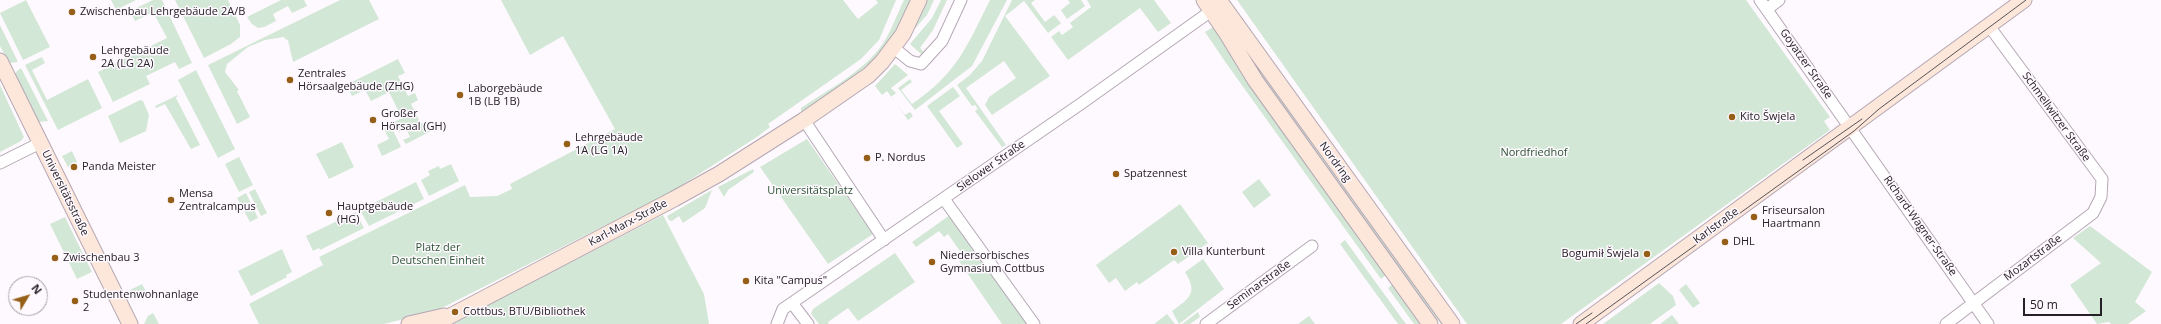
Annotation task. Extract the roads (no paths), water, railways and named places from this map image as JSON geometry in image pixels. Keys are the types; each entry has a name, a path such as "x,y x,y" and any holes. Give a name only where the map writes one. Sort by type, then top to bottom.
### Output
{"street":[{"name":"Karl-Marx-Straße","path":"408,324 441,320 674,199 719,174 804,120 869,75 894,48 904,34 919,0"},
{"path":"894,48 910,60 921,64 942,41 961,0"},
{"name":"Goyatzer Straße","path":"1760,0 1851,128"},
{"path":"1767,10 1779,0"},
{"path":"1851,128 2024,0"},
{"name":"Sielower Straße","path":"777,324 783,309 944,199 1211,4"},
{"name":"Nordring","path":"1211,4 1255,80 1430,324"},
{"name":"Nordring","path":"1211,4 1452,324"},
{"name":"Schmellwitzer Straße","path":"1989,26 2102,179 2101,197 2093,213"},
{"name":"Universitätsstraße","path":"0,61 130,324"},
{"path":"804,120 884,240"},
{"name":"Richard-Wagner-Straße","path":"1851,128 1988,324"},
{"name":"Karlstraße","path":"1582,324 1851,128"},
{"path":"0,163 40,143"},
{"path":"944,199 1034,324"},
{"name":"Mozartstraße","path":"1946,324 2093,213"},
{"name":"Seminarstraße","path":"1206,324 1312,246"},
{"path":"792,303 808,324"}],"tram line":[{"path":"1586,324 1854,131 1879,109 2026,0"},
{"path":"1803,160 1862,119"},
{"path":"1576,324 1592,313"}],"place":[{"name":"Zwischenbau Lehrgebäude 2A/B","path":"72,12"},
{"name":"Lehrgebäude 2A (LG 2A)","path":"93,57"},
{"name":"Zentrales Hörsaalgebäude (ZHG)","path":"290,80"},
{"name":"Laborgebäude 1B (LB 1B)","path":"460,95"},
{"name":"Kito Šwjela","path":"1732,117"},
{"name":"Großer Hörsaal (GH)","path":"373,120"},
{"name":"Lehrgebäude 1A (LG 1A)","path":"567,144"},
{"name":"P. Nordus","path":"867,158"},
{"name":"Panda Meister","path":"74,167"},
{"name":"Spatzennest","path":"1116,174"},
{"name":"Mensa Zentralcampus","path":"171,200"},
{"name":"Hauptgebäude (HG)","path":"329,213"},
{"name":"Friseursalon Haartmann","path":"1754,217"},
{"name":"DHL","path":"1725,242"},
{"name":"Villa Kunterbunt","path":"1174,252"},
{"name":"Bogumił Šwjela","path":"1647,254"},
{"name":"Zwischenbau 3","path":"55,258"},
{"name":"Niedersorbisches Gymnasium Cottbus","path":"932,262"},
{"name":"Kita \"Campus\"","path":"746,281"},
{"name":"Studentenwohnanlage 2","path":"75,301"},
{"name":"Cottbus, BTU/Bibliothek","path":"455,312"}],"park label":[{"name":"Nordfriedhof","path":"1534,153"},
{"name":"Universitätsplatz","path":"810,191"},
{"name":"Platz der Deutschen Einheit","path":"438,254"}]}
